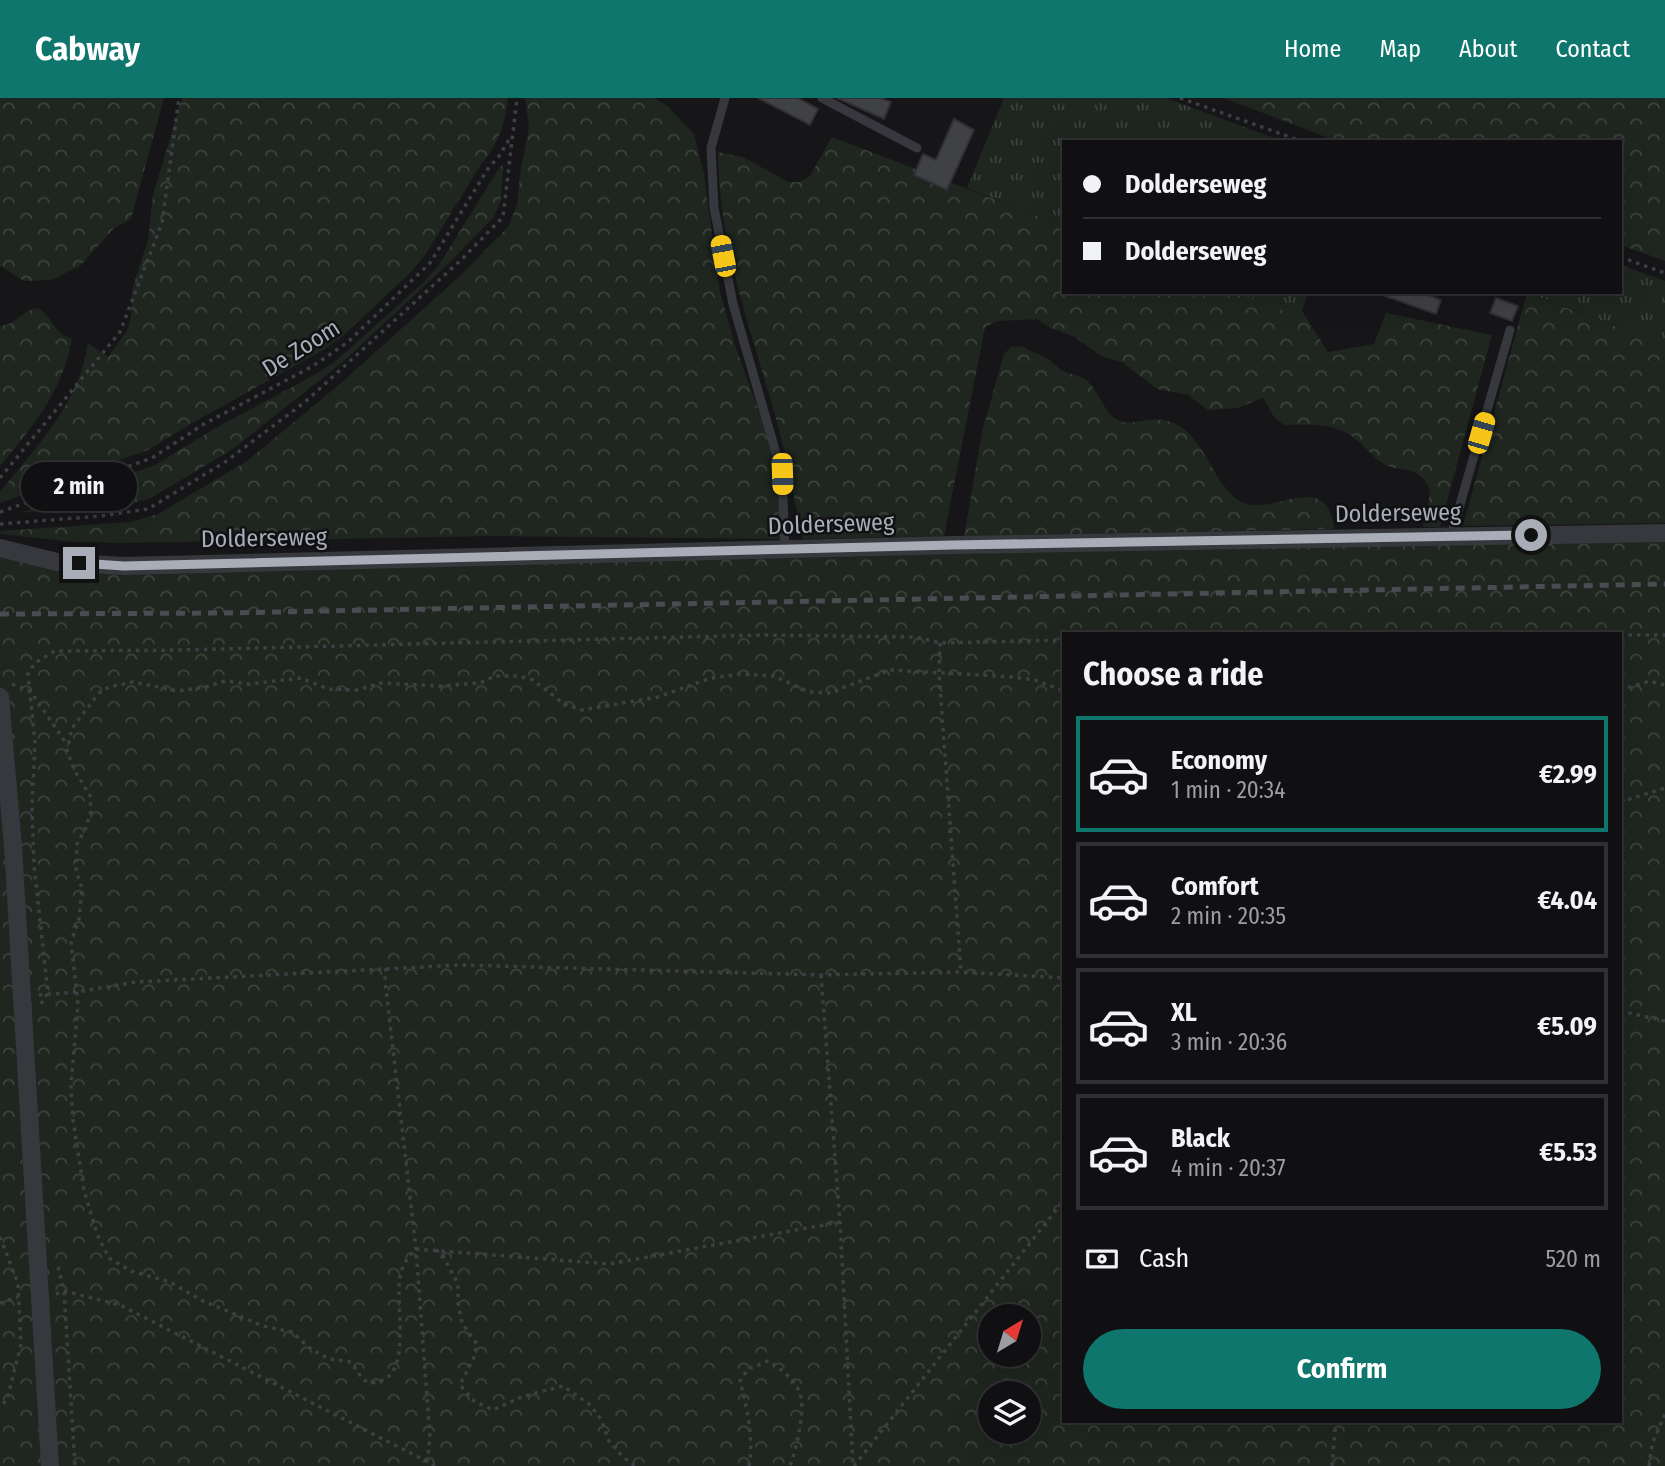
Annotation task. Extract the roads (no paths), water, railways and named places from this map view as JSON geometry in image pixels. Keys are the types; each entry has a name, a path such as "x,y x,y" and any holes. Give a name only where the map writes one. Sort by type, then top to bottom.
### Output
{"street":[{"name":"Dolderseweg","path":"0,548 57,562 124,566 953,545 1665,533"},
{"path":"0,697 13,846 50,1466"}],"lane":[{"path":"725,98 711,148 714,208 733,304 782,474 785,550"},
{"path":"822,98 917,148"},
{"path":"1451,536 1510,330"}],"railway":[{"path":"0,614 226,613 1665,584"}]}
